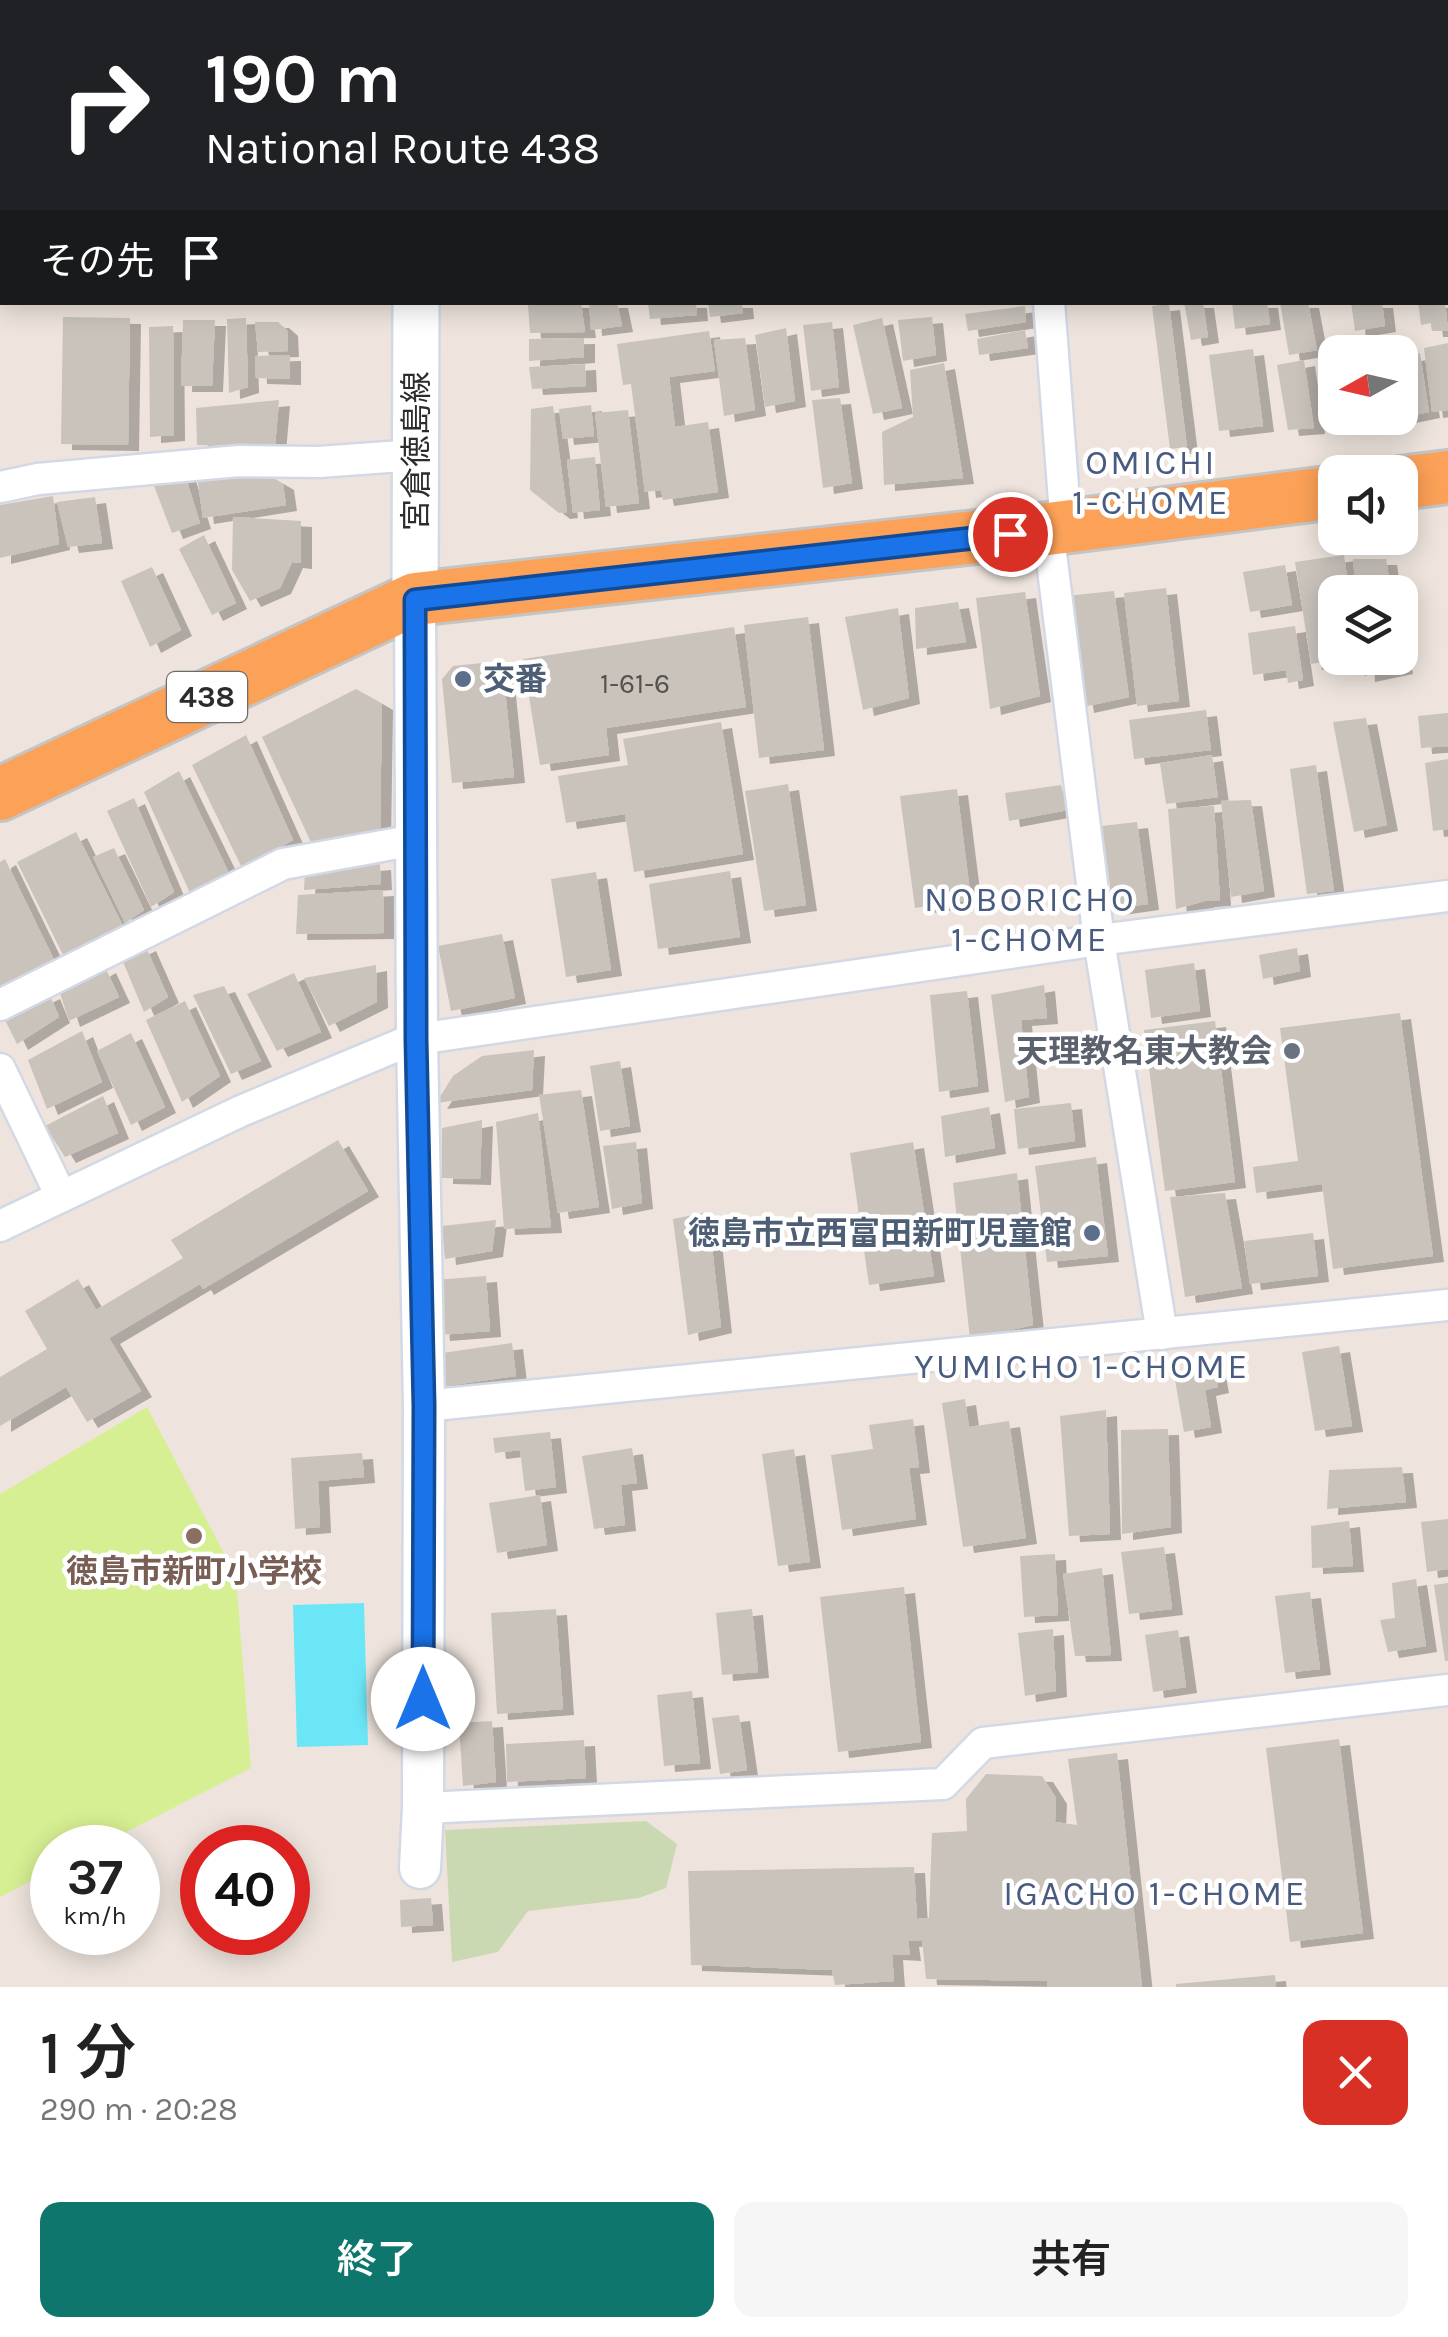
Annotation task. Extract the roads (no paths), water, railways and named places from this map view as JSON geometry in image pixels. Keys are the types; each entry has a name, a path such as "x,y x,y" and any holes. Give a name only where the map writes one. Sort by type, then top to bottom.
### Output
{"highway":[{"path":"1418,481 1448,477"},
{"name":"438","path":"0,794 415,600 1057,528 1318,494"}],"main road":[{"name":"宮倉徳島線","path":"415,600 416,305"}],"street":[{"path":"1049,305 1057,528 1099,940 1162,1334"},
{"path":"0,487 38,479 239,461 319,462 415,455"},
{"path":"415,600 416,1040 424,1406 420,1868"},
{"path":"0,1004 284,864 415,840"},
{"path":"0,1226 240,1112 411,1040 1099,940 1448,896"},
{"path":"0,1069 61,1196"},
{"path":"424,1406 1448,1305"},
{"path":"422,1808 943,1784 982,1743 1448,1690"}],"water":[{"path":"364,1603 368,1745 297,1747 293,1605"}],"place":[{"name":"交番","path":"463,679"},
{"name":"天理教名東大教会","path":"1292,1051"},
{"name":"徳島市立西富田新町児童館","path":"1092,1233"},
{"name":"徳島市新町小学校","path":"194,1536"}],"district":[{"name":"OMICHI 1-CHOME","path":"1151,482"},
{"name":"NOBORICHO 1-CHOME","path":"1030,919"},
{"name":"YUMICHO 1-CHOME","path":"1082,1366"},
{"name":"IGACHO 1-CHOME","path":"1155,1893"}]}
